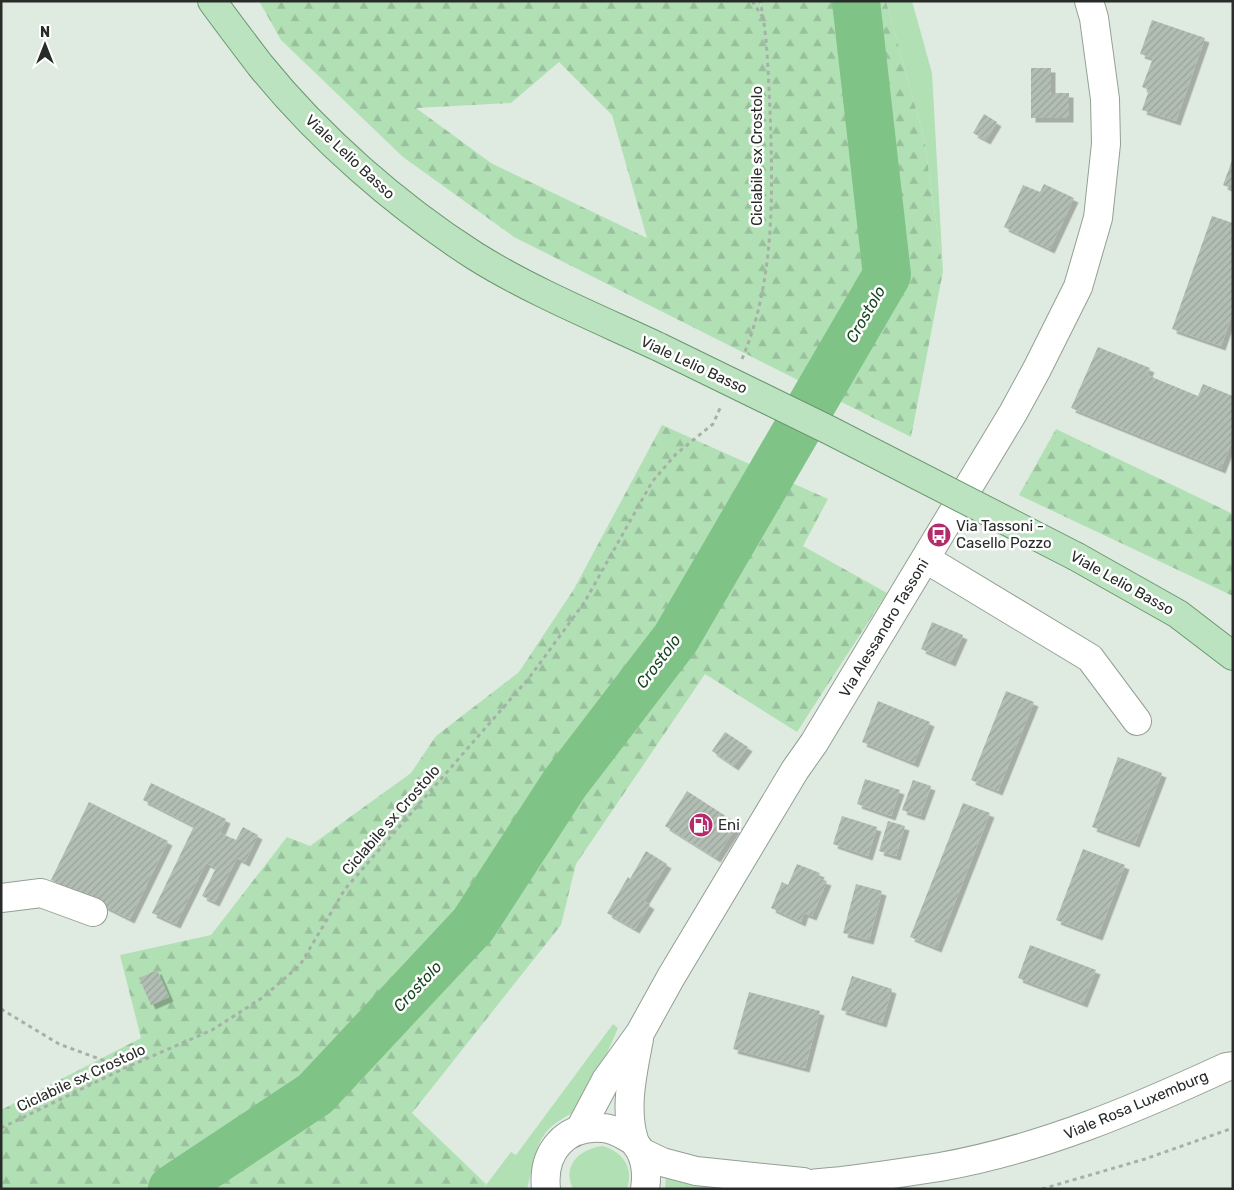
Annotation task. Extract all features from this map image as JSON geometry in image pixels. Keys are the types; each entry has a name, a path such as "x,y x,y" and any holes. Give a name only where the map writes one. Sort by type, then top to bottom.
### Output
{"main road":[{"name":"Viale Lelio Basso","path":"212,1 261,67 305,115 350,160 398,202 450,240 503,273 829,430 1077,557 1178,614 1233,656"}],"street":[{"name":"Via Alessandro Tassoni","path":"546,1189 546,1167 552,1152 560,1141 580,1129 606,1080 640,1032 796,770 926,559 1037,369 1078,287 1098,218 1106,144 1105,99 1090,1"},
{"path":"926,559 1090,658 1137,721"},
{"path":"1,898 41,893 92,912"},
{"name":"Via Alessandro Tassoni","path":"640,1032 630,1090 630,1115 646,1172 645,1189"},
{"name":"Viale Rosa Luxemburg","path":"781,1189 809,1183 841,1181 941,1167 1057,1138 1146,1104 1231,1064"},
{"path":"580,1129 603,1128 617,1131 638,1147"},
{"name":"Viale Rosa Luxemburg","path":"638,1147 662,1162 696,1172 809,1183"}],"path":[{"path":"752,1 763,16"},
{"name":"Ciclabile sx Crostolo","path":"750,339 765,277 771,208 772,172 768,68 760,1"},
{"name":"Ciclabile sx Crostolo","path":"1,1128 124,1068 212,1030 262,998 300,966 345,889 523,685 546,656 584,603 652,482 676,454 713,424"},
{"path":"1,1009 59,1044 124,1068"},
{"path":"1042,1189 1145,1159 1233,1128"}],"green space":[{"path":"259,1 759,1 761,6 760,1 886,1 924,138 943,271 911,437 514,237 403,157 281,40","holes":["559,62 612,115 647,238 491,163 416,108 511,103"]},
{"path":"886,1 912,1 932,73 943,271 924,138"},
{"path":"662,425 828,499 803,546 887,593 797,732 705,674 576,864 561,925 412,1113 486,1184 483,1189 1,1189 1,1110 141,1038 120,955 211,935 287,837 310,846 411,773 436,736 519,672 574,589"},
{"path":"1056,429 1233,514 1233,596 1019,495"},
{"path":"613,1024 618,1028 587,1099 576,1110 556,1123 543,1136 536,1153 527,1189 483,1189 511,1152 516,1155"},
{"path":"603,1146 616,1152 625,1162 629,1174 627,1189 573,1189 570,1172 571,1165 575,1159 587,1150"},
{"path":"666,1172 741,1187 665,1189"}],"building":[{"path":"1152,20 1205,38 1176,121 1142,110 1149,90 1142,87 1153,58 1140,54"},
{"path":"1031,68 1051,68 1051,93 1069,93 1069,118 1031,118"},
{"path":"984,114 997,122 986,140 973,133"},
{"path":"1233,158 1233,189 1223,185"},
{"path":"1044,184 1074,198 1050,249 1004,227 1023,185 1040,192"},
{"path":"1212,216 1233,223 1233,311 1221,346 1172,329"},
{"path":"1098,347 1150,368 1147,375 1198,396 1203,384 1233,396 1233,438 1221,469 1071,408"},
{"path":"932,622 963,635 951,662 921,649"},
{"path":"1006,691 1034,702 998,791 971,780"},
{"path":"878,701 930,722 914,763 862,742"},
{"path":"725,732 748,747 734,766 712,751"},
{"path":"1118,757 1162,773 1135,843 1092,827"},
{"path":"865,779 900,790 891,816 857,804"},
{"path":"913,780 931,786 920,816 902,810"},
{"path":"151,783 226,819 220,833 236,840 243,827 258,835 245,862 237,858 215,902 202,896 216,868 206,863 176,924 152,913 194,826 143,800"},
{"path":"687,791 738,824 716,858 665,826"},
{"path":"89,802 168,841 130,919 51,880"},
{"path":"963,803 990,813 937,948 910,937"},
{"path":"842,816 877,827 868,856 833,844"},
{"path":"888,821 905,826 896,856 879,851"},
{"path":"1083,849 1125,865 1098,936 1056,920"},
{"path":"646,851 667,864 644,901 650,905 635,929 607,913"},
{"path":"797,864 820,873 818,878 827,881 812,916 804,913 801,922 771,908 782,882 788,885"},
{"path":"856,884 882,891 869,940 843,933"},
{"path":"1030,945 1096,970 1083,1003 1018,978"},
{"path":"157,970 169,997 151,1005 139,978"},
{"path":"852,976 892,989 882,1023 841,1010"},
{"path":"749,992 820,1011 805,1068 733,1049"}],"waterway":[{"name":"Crostolo","path":"172,1189 315,1094 473,925 565,783 676,638 887,275 856,1"}],"place":[{"name":"Via Tassoni - Casello Pozzo","path":"939,535"},
{"name":"Eni","path":"701,825"}]}
